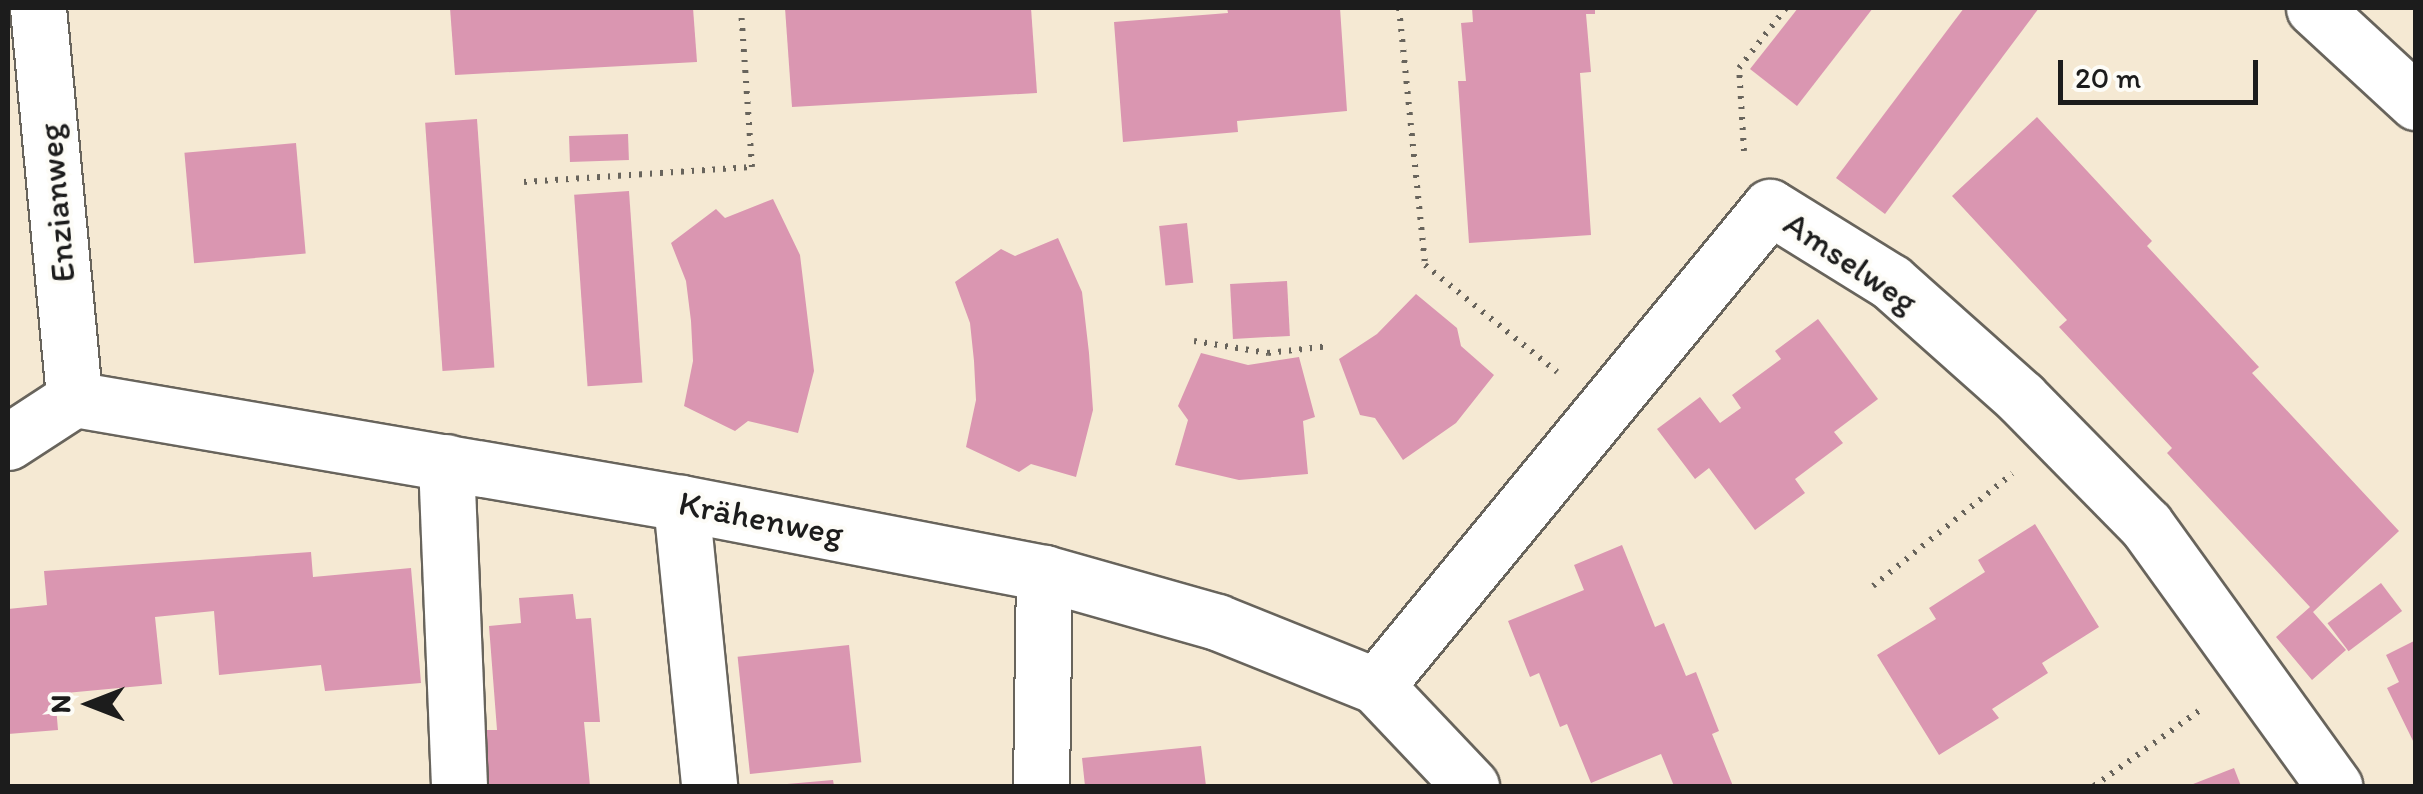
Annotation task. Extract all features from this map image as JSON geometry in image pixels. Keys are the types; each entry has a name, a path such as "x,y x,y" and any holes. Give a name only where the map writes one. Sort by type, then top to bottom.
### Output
{"street":[{"name":"Enzianweg","path":"38,8 74,399"},
{"path":"2314,8 2416,102"},
{"name":"Amselweg","path":"1376,686 1605,412 1770,206 1892,282 2058,436 2146,525 2334,786"},
{"path":"8,442 74,399"},
{"name":"Krähenweg","path":"74,399 680,502 1044,573 1217,622 1376,686 1471,786"},
{"path":"446,462 459,786"},
{"path":"680,502 709,786"},
{"path":"1042,786 1044,573"}],"path":[{"path":"524,182 752,167 741,8"},
{"path":"1399,8 1425,265 1605,412"},
{"path":"1749,232 1739,68 1786,8"},
{"path":"1194,341 1268,353 1330,346"},
{"path":"1872,586 2058,436"},
{"path":"2094,786 2254,672"}],"building":[{"path":"450,8 693,8 697,62 455,75"},
{"path":"785,8 1031,8 1037,93 792,107"},
{"path":"1227,8 1340,8 1347,111 1237,121 1238,132 1123,142 1114,22 1228,13"},
{"path":"1472,8 1595,8 1595,14 1586,14 1591,72 1580,73 1591,235 1469,243 1458,81 1466,81 1461,23 1473,22"},
{"path":"1798,8 1873,8 1797,106 1750,69"},
{"path":"1964,8 2039,8 1885,214 1836,178"},
{"path":"2037,117 2152,241 2147,246 2259,367 2252,373 2399,531 2313,612 2346,650 2312,680 2276,637 2310,607 2167,453 2172,448 2059,327 2067,320 1952,196"},
{"path":"477,119 494,367 442,371 425,123"},
{"path":"628,134 629,160 570,162 569,136"},
{"path":"296,143 306,254 194,263 184,153"},
{"path":"629,191 642,383 588,386 574,195"},
{"path":"773,199 800,255 814,371 798,433 748,421 735,431 684,406 693,361 691,321 686,281 671,243 716,209 725,218"},
{"path":"1187,223 1193,283 1165,286 1159,226"},
{"path":"1058,238 1082,292 1089,353 1093,410 1076,477 1031,464 1019,472 966,447 976,400 974,361 970,323 955,282 1001,249 1015,256"},
{"path":"1287,281 1290,336 1233,339 1230,284"},
{"path":"1416,294 1457,328 1461,346 1494,375 1456,423 1403,460 1375,418 1360,415 1339,359 1377,334"},
{"path":"1818,319 1878,399 1834,432 1843,443 1795,479 1805,493 1755,530 1709,468 1695,479 1657,429 1700,397 1720,423 1741,408 1732,395 1781,359 1775,351"},
{"path":"1201,353 1248,365 1299,357 1315,417 1303,421 1308,474 1239,480 1175,465 1188,420 1178,406"},
{"path":"2035,524 2099,627 2042,663 2048,673 1992,709 1999,718 1939,755 1877,655 1936,619 1929,608 1985,572 1978,560"},
{"path":"1622,545 1655,627 1664,623 1686,676 1696,672 1719,731 1712,734 1733,786 1674,786 1661,754 1591,783 1567,724 1560,727 1539,673 1530,677 1508,621 1584,590 1574,565"},
{"path":"311,552 313,577 411,568 421,683 325,691 321,665 219,675 214,611 155,617 162,684 55,694 58,730 8,734 8,609 47,605 44,571"},
{"path":"2381,583 2402,611 2349,651 2327,623"},
{"path":"573,594 576,619 591,618 600,722 584,722 590,786 484,786 480,730 497,730 489,626 521,623 519,598"},
{"path":"2416,640 2416,747 2387,688 2399,682 2386,655"},
{"path":"849,645 861,762 750,774 738,657"},
{"path":"1201,746 1206,786 1085,786 1082,758"},
{"path":"2234,768 2241,786 2188,786"},
{"path":"833,780 834,786 787,786 787,784"}]}
